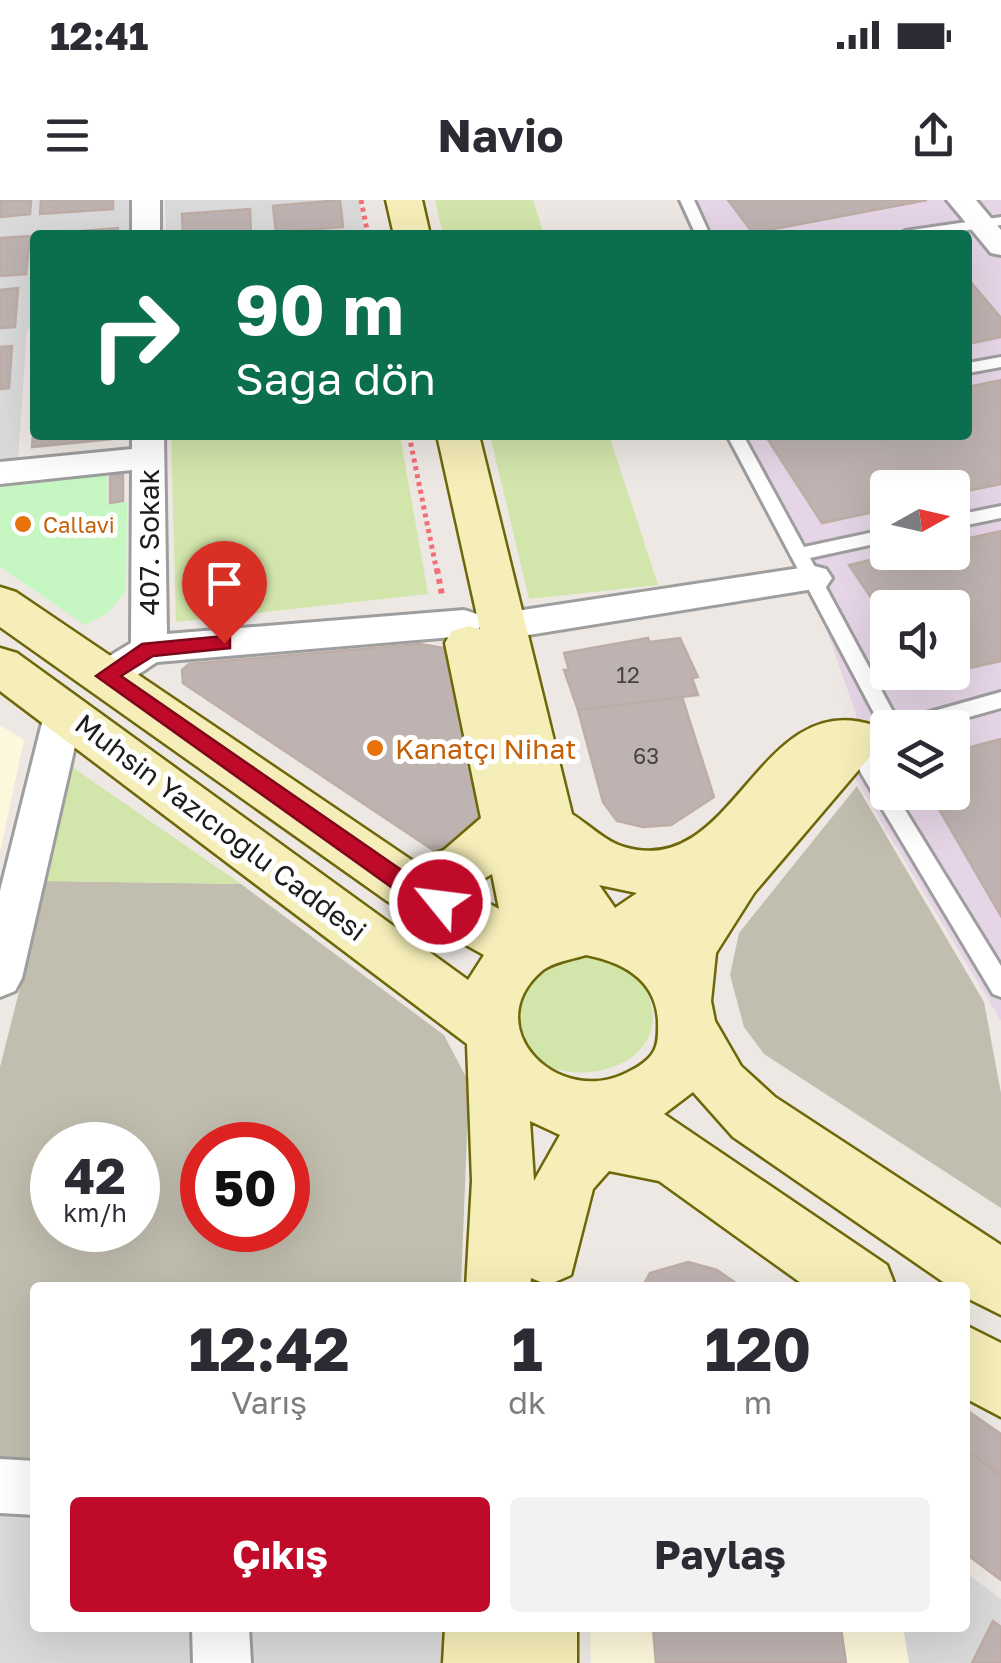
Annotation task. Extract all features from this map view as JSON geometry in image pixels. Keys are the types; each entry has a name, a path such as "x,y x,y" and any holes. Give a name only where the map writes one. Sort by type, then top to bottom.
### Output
{"main road":[{"path":"374,200 381,230"},
{"path":"404,200 411,230"},
{"path":"425,440 528,826 529,947"},
{"path":"458,440 472,624"},
{"name":"Muhsin Yazıcıoğlu Caddesi","path":"0,604 406,885 529,947"},
{"name":"Muhsin Yazıcıoğlu Caddesi","path":"0,666 492,1041"},
{"path":"611,935 675,896 815,744 870,734"},
{"path":"492,1041 515,1082 542,1100 575,1110 603,1110 640,1100 665,1082 682,1056 689,949 735,877 870,745"},
{"path":"528,826 618,868 659,874 710,854"},
{"path":"406,885 453,873 528,826"},
{"path":"528,826 579,902 611,935"},
{"path":"498,1282 503,1181 490,996 504,970 529,947 554,935 611,935 648,950 670,972 720,1084 754,1118 1001,1283"},
{"path":"603,1110 855,1282"},
{"path":"548,1270 554,1166 603,1110"},
{"path":"548,1270 561,1178 581,1153 617,1141 638,1142 681,1160"},
{"path":"970,1361 1001,1383"},
{"path":"480,1663 482,1632"},
{"path":"540,1632 540,1663"}],"street":[{"path":"146,200 146,230"},
{"path":"960,200 992,222 1001,247"},
{"path":"0,472 148,447"},
{"name":"407. Sokak","path":"148,447 149,649"},
{"path":"106,676 149,649 472,624 807,566"},
{"path":"0,978 64,712"},
{"path":"0,1486 30,1488"},
{"path":"221,1632 222,1663"}],"lane":[{"path":"687,200 700,230"},
{"path":"938,230 992,222"},
{"path":"972,367 1001,362"},
{"path":"738,440 807,566 874,710"},
{"path":"970,518 1001,512"},
{"path":"807,566 870,542"},
{"path":"963,710 1001,700"},
{"path":"920,810 1001,986"}],"path":[{"path":"360,200 367,230"},
{"path":"411,440 472,624"}],"shaded area":[{"path":"0,200 129,200 129,230 30,230 30,329 18,462 0,464"},
{"path":"165,200 359,200 364,230 166,230"},
{"path":"687,200 1001,200 1001,1021 874,810 970,810 970,710 870,710 870,803 855,778 856,714 800,554 738,440 972,440 972,230 701,230"},
{"path":"0,725 24,740 0,852"},
{"path":"857,786 984,1002 1001,1093 1001,1208 764,1054 744,1027 730,975 739,933"},
{"path":"47,881 241,884 444,1035 469,1083 461,1282 30,1282 30,1459 0,1459 0,1067"},
{"path":"0,1459 30,1459 30,1632 443,1632 441,1663 0,1663"},
{"path":"970,1576 1001,1599 1001,1663 909,1663 904,1632 970,1632"},
{"path":"590,1632 904,1632 909,1663 591,1663"}],"green space":[{"path":"435,200 533,200 542,230 442,230"},
{"path":"171,440 401,440 428,594 176,622"},
{"path":"491,440 611,440 658,585 529,599"},
{"path":"107,473 107,504 127,502 126,591 108,613 85,625 0,567 0,481"},
{"path":"72,767 241,884 47,881"},
{"path":"569,949 622,964 636,972 646,988 652,1026 642,1048 621,1064 595,1072 567,1072 542,1063 522,1046 513,1020 518,982"}],"building":[{"path":"0,200 31,200 30,214 0,217"},
{"path":"41,200 113,200 113,209 40,214"},
{"path":"340,200 343,227 276,230 273,206"},
{"path":"728,200 927,200 769,230 751,230"},
{"path":"250,209 251,230 183,230 182,214"},
{"path":"30,236 26,274 0,276 0,238"},
{"path":"972,284 1001,318 1001,337 972,343"},
{"path":"18,288 15,327 0,328 0,290"},
{"path":"12,346 9,388 0,389 0,347"},
{"path":"1001,380 1001,484 970,490 970,470 870,470 870,513 822,523 768,440 972,440 972,386"},
{"path":"33,440 101,440 32,447"},
{"path":"123,473 123,501 110,503 110,475"},
{"path":"1001,531 1001,661 970,668 970,590 870,590 870,596 849,565 870,560 870,570 970,570 970,538"},
{"path":"648,638 649,642 680,638 698,677 692,678 698,695 578,710 564,670 569,670 564,653"},
{"name":"Kanatçı Nihat","path":"420,644 450,649 482,812 474,840 445,858 183,683 182,670 189,664"},
{"path":"682,697 714,797 671,825 643,827 617,821 603,802 578,710"},
{"path":"1001,739 1001,916 939,810 970,810 970,747"},
{"path":"688,1262 717,1270 734,1282 645,1282 650,1273"},
{"path":"970,1412 1001,1434 1001,1475 970,1453"},
{"path":"970,1453 1001,1475 1001,1580 970,1557"},
{"path":"993,1621 1001,1627 1001,1663 972,1663"},
{"path":"653,1632 842,1632 846,1663 656,1663"}],"place":[{"name":"Callavi","path":"23,524"},
{"name":"Kanatçı Nihat","path":"375,748"}],"route":[{"path":"224,643 149,649 106,676 406,885 440,902"}]}
